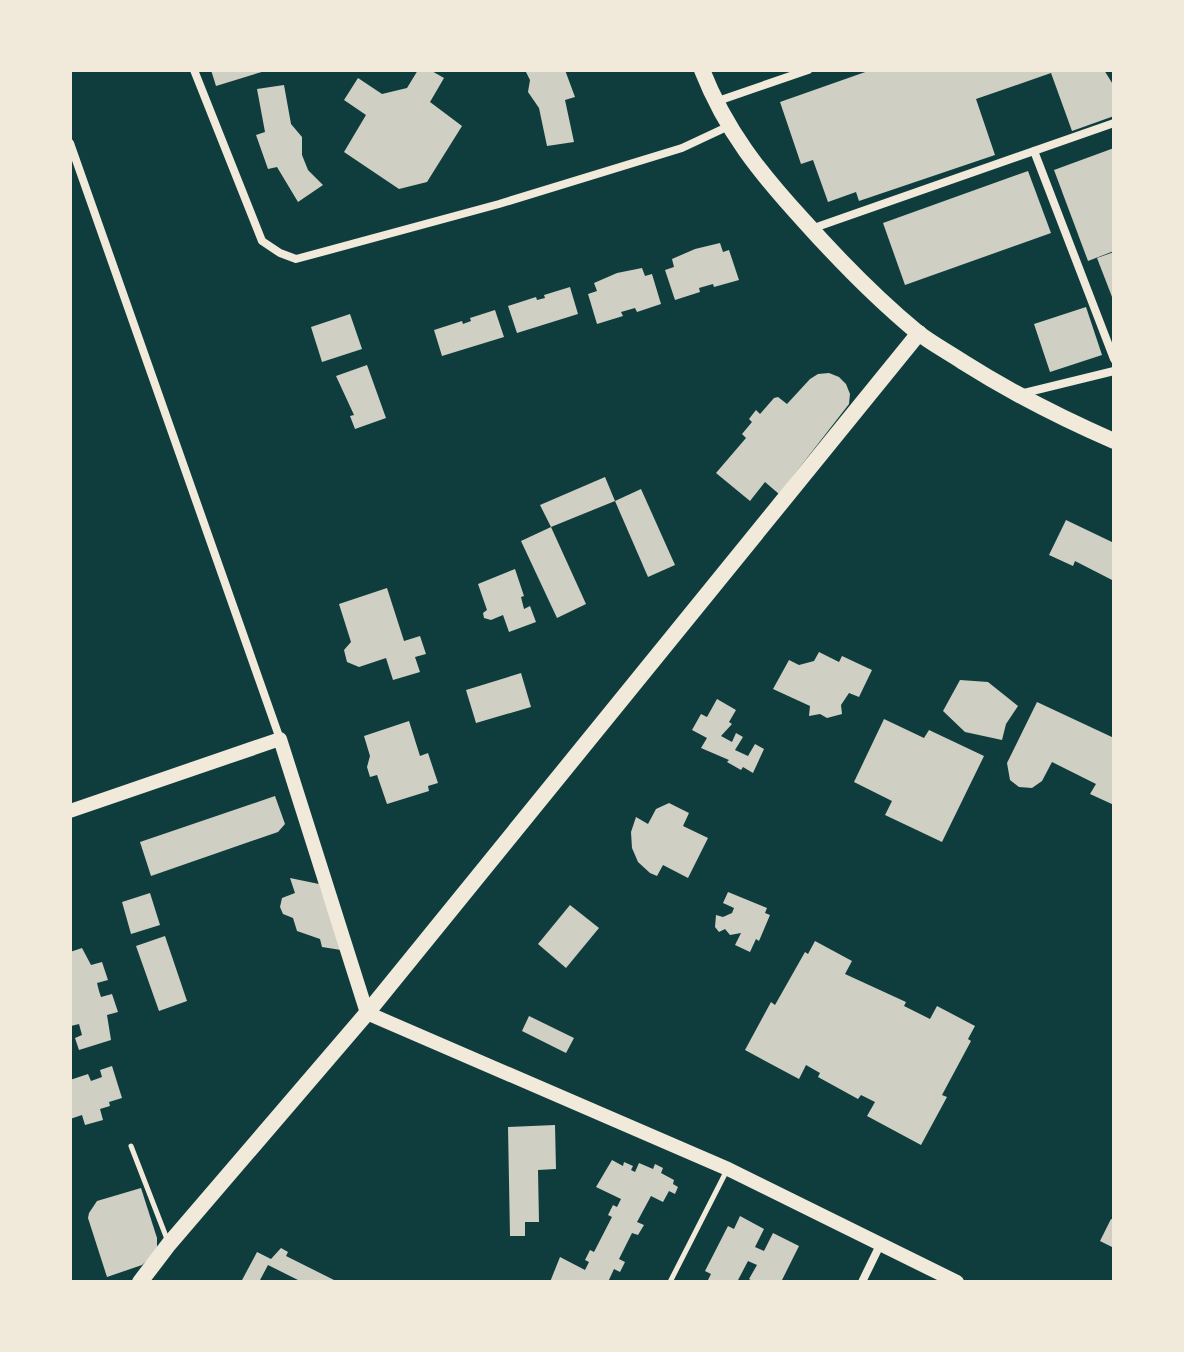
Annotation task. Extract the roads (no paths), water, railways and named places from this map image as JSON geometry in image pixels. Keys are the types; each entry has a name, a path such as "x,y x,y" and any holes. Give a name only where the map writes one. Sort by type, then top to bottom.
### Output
{"main road":[{"path":"702,70 715,102 758,171 850,272 919,333 1016,395 1114,441"},
{"path":"140,1282 367,1013 919,333"}],"street":[{"path":"194,70 262,241 296,259 499,204 667,152 729,126"},
{"path":"715,102 808,70"},
{"path":"811,229 1114,123"},
{"path":"70,143 280,739 367,1013 728,1169 957,1282"},
{"path":"1034,151 1114,359"},
{"path":"1016,395 1114,371"},
{"path":"70,811 280,739"},
{"path":"862,1282 880,1245"}],"lane":[{"path":"131,1146 169,1244"},
{"path":"670,1282 728,1169"}]}
